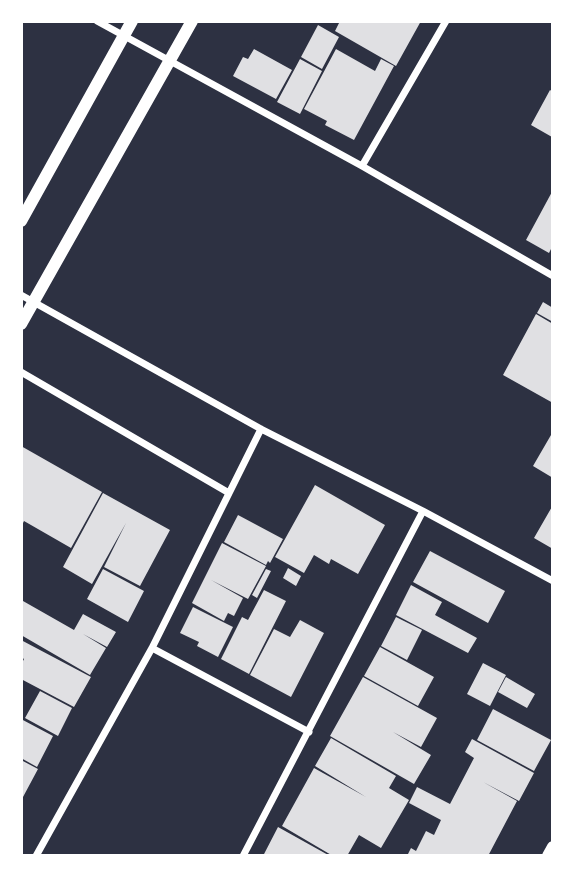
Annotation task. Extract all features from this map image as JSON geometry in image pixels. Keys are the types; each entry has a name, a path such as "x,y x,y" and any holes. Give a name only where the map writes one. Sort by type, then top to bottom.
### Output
{"street":[{"path":"97,21 362,166 553,276"},
{"path":"21,221 131,21"},
{"path":"21,324 27,298 171,62 192,21"},
{"path":"362,166 446,21"},
{"path":"27,298 261,429 553,581"},
{"path":"21,372 229,493"},
{"path":"36,856 152,648 261,429"},
{"path":"243,856 423,511"},
{"path":"152,648 309,732"},
{"path":"548,856 553,846"}],"building":[{"path":"340,21 421,21 396,66 335,31"},
{"path":"318,25 339,37 322,69 301,57"},
{"path":"254,49 292,70 276,99 233,76 243,57 248,59"},
{"path":"336,49 375,71 381,59 394,66 354,140 325,125 327,121 304,109"},
{"path":"300,59 322,71 300,114 277,102"},
{"path":"550,90 553,92 552,137 531,125"},
{"path":"553,190 553,245 549,253 526,240"},
{"path":"543,302 553,308 553,322 537,313"},
{"path":"536,314 553,324 553,403 503,375"},
{"path":"551,435 553,436 553,478 533,466"},
{"path":"21,446 102,492 71,548 24,521 21,527"},
{"path":"315,485 385,525 358,574 331,559 329,564 314,555 304,573 275,557"},
{"path":"103,493 170,530 140,586 104,567 126,523 92,584 63,567"},
{"path":"553,505 553,549 534,538"},
{"path":"238,515 283,539 270,563 268,561 266,565 224,542"},
{"path":"222,543 266,566 248,599 211,580 243,598 234,616 228,613 224,621 192,603"},
{"path":"430,551 505,591 488,623 413,582"},
{"path":"288,568 301,576 296,586 283,578"},
{"path":"103,569 144,591 128,622 87,599"},
{"path":"266,569 271,571 257,598 252,595"},
{"path":"411,585 442,602 435,615 477,638 468,653 396,615"},
{"path":"264,590 286,601 249,674 221,659 242,617 248,620"},
{"path":"23,601 74,630 83,614 116,632 107,647 83,634 106,648 90,675 21,635"},
{"path":"193,607 233,627 218,657 197,646 199,642 180,633"},
{"path":"396,617 422,630 407,660 381,646"},
{"path":"300,620 324,633 291,697 250,675 274,629 290,637"},
{"path":"21,640 91,677 74,707 21,679 24,659 21,657"},
{"path":"380,647 434,677 418,706 364,676"},
{"path":"483,663 506,675 490,706 467,694"},
{"path":"363,677 437,718 421,747 393,732 431,755 414,784 330,736"},
{"path":"506,677 535,694 527,708 498,692"},
{"path":"40,691 72,708 58,736 25,718"},
{"path":"493,709 551,740 534,771 477,740"},
{"path":"21,719 53,736 37,767 21,758"},
{"path":"331,738 396,776 389,788 409,800 381,848 359,835 347,856 333,856 282,826 314,768 366,797 315,766"},
{"path":"472,739 534,773 519,801 483,782 517,801 488,856 407,856 411,848 416,851 426,831 434,835 441,820 409,803 417,787 450,804 474,758 465,752"},
{"path":"21,760 38,769 23,797 21,796"},
{"path":"278,827 330,856 263,856"}]}
